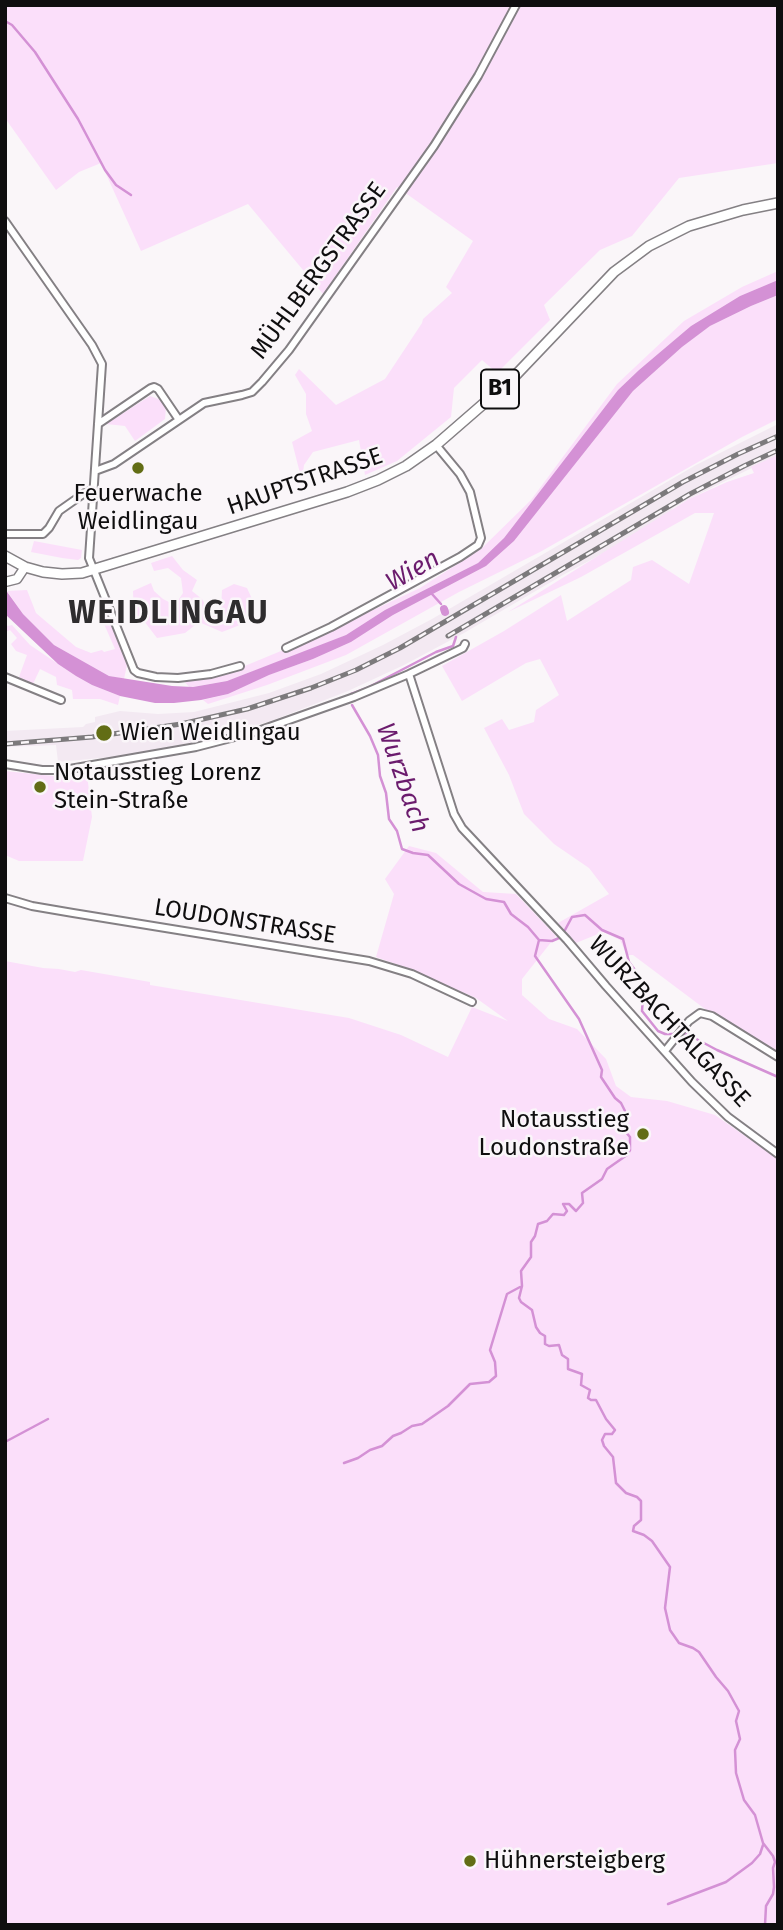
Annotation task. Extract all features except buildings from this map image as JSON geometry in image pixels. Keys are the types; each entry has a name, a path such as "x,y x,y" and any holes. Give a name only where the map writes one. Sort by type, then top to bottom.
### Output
{"main road":[{"name":"HAUPTSTRASSE","path":"92,570 347,492 401,469 436,445 512,379 614,272 649,246 689,226 778,203"},
{"name":"B1","path":"5,556 25,567 54,574 75,574 92,570"},
{"path":"7,582 17,579 25,567"}],"street":[{"name":"MÜHLBERGSTRASSE","path":"95,471 114,464 204,403 252,392 289,350 435,146 478,76 516,5"},
{"path":"6,224 102,363 89,554 92,570 112,612 134,670 156,677 178,678 211,674 240,666"},
{"path":"98,424 155,387 179,419"},
{"path":"286,648 331,627 478,545 481,538 470,492 460,474 436,445"},
{"path":"5,534 43,534 63,507 93,490"},
{"path":"5,764 42,770 88,767 208,744 258,731 355,697 409,674 463,648 466,644"},
{"name":"WURZBACHTALGASSE","path":"409,674 454,814 462,828 567,940 692,1082 728,1117 778,1154"},
{"path":"5,677 61,700"},
{"name":"LOUDONSTRASSE","path":"5,898 32,906 369,961 412,974 472,1002"},
{"path":"665,1051 689,1021 700,1013 712,1016 778,1057"}],"shaded area":[{"path":"5,5 778,5 778,163 679,178 632,236 600,250 544,305 550,320 497,373 482,360 454,388 451,417 397,461 365,475 359,440 313,452 304,465 302,481 292,442 312,431 306,414 306,394 295,375 299,369 336,405 385,379 423,319 452,293 446,287 473,241 397,187 323,294 248,204 141,251 101,163 79,172 56,190 5,118"},
{"path":"778,271 778,280 740,296 691,326 618,390 504,538 478,563 385,610 346,635 305,652 227,681 189,687 184,681 223,675 322,634 420,588 481,549 531,500 617,384 684,321 742,287"},
{"path":"778,280 778,295 710,326 633,391 514,541 486,566 393,615 351,642 313,659 228,694 201,700 155,703 120,696 76,676 58,664 5,614 5,589 23,614 54,645 109,676 172,686 193,687 227,681 346,635 385,610 478,563 504,538 618,390 639,370 691,326 740,296"},
{"path":"778,295 778,419 540,552 459,592 346,655 208,704 203,700 228,694 351,642 393,615 486,566 514,541 633,391 710,326"},
{"path":"150,396 161,400 166,407 165,419 135,441 125,426 106,424"},
{"path":"778,424 778,455 673,508 667,516 622,543 464,633 348,691 271,721 153,751 58,762 56,745 5,747 5,731 83,727 95,722 95,717 120,711 158,714 194,712 269,693 321,674 432,619 696,465"},
{"path":"778,455 778,1053 705,1009 633,955 627,955 620,940 603,932 576,943 558,923 609,894 589,868 554,844 524,814 509,775 484,728 502,719 509,730 534,722 536,710 559,695 540,659 526,663 462,701 442,666 561,595 567,621 631,580 633,567 652,560 689,584 714,513 695,513 581,577 508,612 689,499 754,473 751,467"},
{"path":"34,541 82,550 81,558 78,560 31,552"},
{"path":"172,556 183,570 197,580 192,591 202,599 209,611 221,608 222,590 234,584 247,588 256,615 222,632 199,622 185,633 157,638 144,621 134,616 133,591 151,583 154,591 175,605 183,593 181,578 168,568 154,571 151,563"},
{"path":"27,590 36,613 76,647 91,653 115,649 101,617 107,615 127,665 124,679 109,676 54,645 23,614 7,591"},
{"path":"5,624 12,625 30,645 76,676 120,696 118,705 100,699 73,699 72,690 57,685 56,677 40,669 33,684 19,677 27,655 16,651 11,644 17,638 10,630 5,632"},
{"path":"5,771 63,777 87,774 92,817 83,861 19,861 5,855"},
{"path":"409,846 436,853 483,892 516,894 556,936 522,979 522,995 549,1019 577,1029 606,1059 616,1086 631,1097 667,1101 715,1115 778,1159 778,1925 5,1925 5,961 75,972 81,970 150,982 150,985 349,1018 401,1035 448,1057 472,1007 508,1021 476,998 376,957 394,894 385,879"}],"waterway":[{"path":"5,21 12,25 35,52 78,119 105,170 116,185 131,195"},
{"name":"Wurzbach","path":"432,594 441,604"},
{"name":"Wurzbach","path":"350,696 453,646 456,637"},
{"name":"Wurzbach","path":"352,705 378,755 389,819 397,831 402,849 428,855 459,884 486,899 504,902 511,914 539,940 552,941 559,938"},
{"name":"Wurzbach","path":"565,930 572,917 585,915 602,930 623,939 629,962 644,982 642,1011 658,1031 665,1034 687,1034 778,1077"},
{"path":"539,940 535,956 579,1019 602,1070 601,1077 625,1111"},
{"path":"625,1119 624,1130 630,1137 630,1150 627,1155 607,1169 602,1179 582,1193 583,1203 576,1211 569,1204 563,1204 567,1211 564,1215 553,1214 547,1221 538,1224 531,1242 531,1257 521,1271 522,1286 519,1298 532,1310 536,1327 545,1336 545,1344 559,1345 562,1355 568,1359 568,1369 582,1374 581,1385 590,1390 588,1398 596,1400 615,1430 612,1434 605,1434 602,1440 613,1457 616,1483 626,1493 641,1501 641,1520 634,1526 633,1531 652,1541 670,1567 665,1608 670,1630 679,1643 699,1652 728,1691 739,1711 736,1721 740,1739 735,1750 736,1773 744,1800 755,1815 763,1843 775,1862 773,1894 766,1906 765,1925"},
{"path":"344,1463 382,1446 393,1436 412,1426 422,1424 448,1406 470,1384 489,1382 496,1376 495,1362 490,1350 507,1294 520,1287"},
{"path":"5,1442 48,1419"},
{"path":"668,1904 726,1882 752,1863 760,1854 763,1845"}],"railway":[{"path":"5,744 92,737 181,724 247,709 311,688 400,648 683,482 778,436"},
{"path":"448,636 690,494 778,450"}],"place":[{"name":"Feuerwache Weidlingau","path":"138,468"},
{"name":"Wien Weidlingau","path":"104,733"},
{"name":"Notausstieg Lorenz Stein-Straße","path":"40,787"},
{"name":"Notausstieg Loudonstraße","path":"643,1134"},
{"name":"Hühnersteigberg","path":"470,1861"}],"district":[{"name":"WEIDLINGAU","path":"169,614"}],"water label":[{"name":"Wien","path":"413,571"}]}
